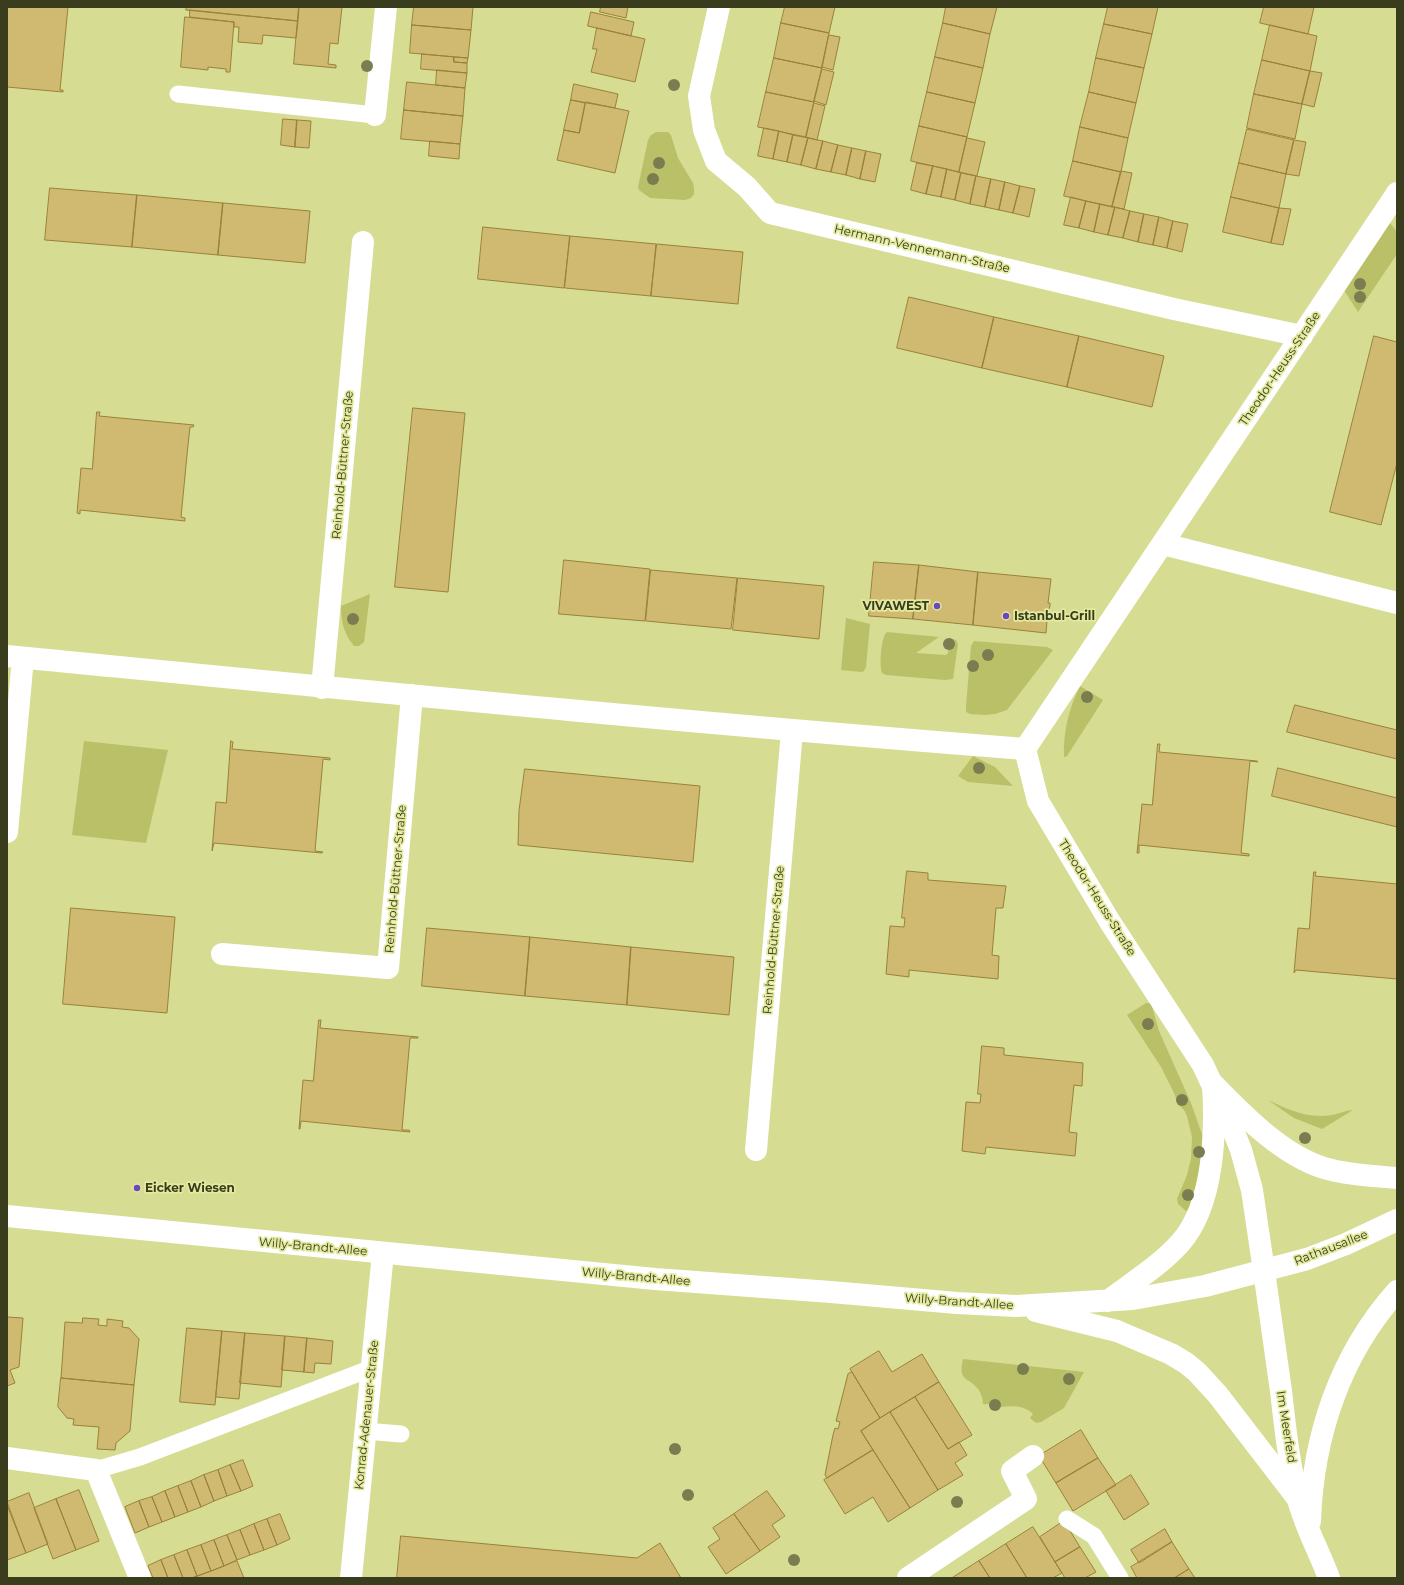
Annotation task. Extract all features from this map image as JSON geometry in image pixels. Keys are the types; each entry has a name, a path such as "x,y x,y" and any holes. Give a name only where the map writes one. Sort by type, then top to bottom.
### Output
{"street":[{"path":"375,115 386,7"},
{"name":"Hermann-Vennemann-Straße","path":"720,7 699,96 704,130 716,162 747,187 770,213 1174,309 1302,336"},
{"name":"Theodor-Heuss-Straße","path":"1264,1271 1252,1190 1247,1168 1231,1125 1213,1084 1203,1065 1110,922 1038,801 1025,749 1397,193"},
{"name":"Reinhold-Büttner-Straße","path":"322,688 363,242"},
{"path":"1163,544 1397,602"},
{"path":"7,832 15,657 322,688 412,695 792,731 1025,749"},
{"name":"Reinhold-Büttner-Straße","path":"222,954 388,968 412,695"},
{"name":"Reinhold-Büttner-Straße","path":"756,1150 792,731"},
{"path":"1213,1084 1250,1121 1288,1150 1311,1163 1349,1173 1397,1178"},
{"path":"1108,1301 1171,1252 1182,1241 1198,1215 1208,1179 1213,1148 1215,1124 1213,1084"},
{"name":"Willy-Brandt-Allee","path":"7,1216 704,1283 958,1303 1016,1306 1133,1299 1204,1286 1264,1271"},
{"name":"Rathausallee","path":"1264,1271 1307,1259 1346,1244 1397,1220"},
{"name":"Konrad-Adenauer-Straße","path":"351,1578 383,1253"},
{"name":"Im Meerfeld","path":"1264,1271 1285,1431 1298,1499 1310,1535 1322,1559 1328,1578"},
{"path":"1310,1535 1311,1505 1319,1450 1332,1400 1346,1366 1360,1339 1381,1309 1397,1291"},
{"path":"1016,1306 1117,1331 1171,1354 1186,1363 1197,1372 1218,1395 1298,1499"},
{"path":"908,1578 1026,1499 1012,1471 1033,1456"},
{"path":"7,1458 96,1470 140,1578"}],"lane":[{"path":"178,94 375,115"},
{"path":"96,1470 140,1457 372,1368"},
{"path":"366,1430 401,1434"},
{"path":"1067,1519 1094,1536 1120,1578"}],"green space":[{"path":"656,132 668,132 671,135 678,158 693,183 694,194 691,198 685,200 650,198 639,190 638,187 648,140 651,135"},
{"path":"1387,219 1397,232 1397,254 1358,312 1342,287"},
{"path":"370,594 364,642 359,646 354,646 344,628 341,606"},
{"path":"846,618 870,624 866,667 864,671 861,672 841,670"},
{"path":"887,632 939,637 916,653 946,655 948,653 949,638 956,640 958,644 953,679 945,680 886,675 882,673 881,651 883,639"},
{"path":"974,641 1047,647 1053,650 1007,710 995,714 970,714 966,712 966,706 971,646"},
{"path":"1080,686 1103,700 1067,756 1064,757 1068,720"},
{"path":"84,741 168,750 146,843 72,835"},
{"path":"973,756 995,767 1013,786 968,782 958,776"},
{"path":"1146,1003 1151,1003 1159,1031 1191,1103 1203,1137 1204,1152 1191,1208 1186,1211 1178,1204 1177,1199 1187,1175 1191,1159 1192,1137 1187,1116 1178,1104 1161,1067 1127,1015"},
{"path":"1268,1100 1299,1113 1315,1116 1332,1115 1353,1110 1322,1129 1294,1118"},
{"path":"963,1359 1084,1372 1064,1408 1041,1422 1036,1423 1030,1418 1033,1414 1025,1409 1014,1406 1001,1407 994,1403 983,1404 980,1392 963,1376"}],"building":[{"path":"7,7 68,7 60,90 63,90 63,92 7,87"},
{"path":"187,7 299,7 298,21 186,10"},
{"path":"299,7 342,7 338,44 330,43 328,64 336,65 336,68 294,64"},
{"path":"414,7 473,7 471,30 412,25"},
{"path":"601,7 628,7 626,18 600,12"},
{"path":"785,7 835,7 829,33 781,23"},
{"path":"946,7 997,7 990,34 943,23"},
{"path":"1108,7 1158,7 1152,34 1104,24"},
{"path":"1264,7 1314,7 1308,34 1260,23"},
{"path":"190,10 298,21 296,38 263,35 262,44 238,42 239,27 234,27 234,22 190,17"},
{"path":"591,12 634,22 631,36 588,26"},
{"path":"185,17 234,22 230,72 226,72 226,69 208,67 208,70 181,67"},
{"path":"781,23 829,33 822,68 774,58"},
{"path":"943,23 990,34 983,68 935,57"},
{"path":"1104,24 1152,34 1144,68 1096,58"},
{"path":"412,25 471,30 468,58 410,53"},
{"path":"1270,25 1317,36 1310,71 1262,60"},
{"path":"597,28 645,39 635,82 591,72 597,49 593,49"},
{"path":"829,35 840,37 833,70 822,67"},
{"path":"422,54 454,57 454,62 467,63 467,73 421,69"},
{"path":"454,57 468,58 467,63 454,62"},
{"path":"935,57 983,68 975,103 927,92"},
{"path":"774,58 822,68 814,102 766,92"},
{"path":"1096,58 1144,68 1136,103 1089,92"},
{"path":"1262,60 1310,71 1302,104 1254,94"},
{"path":"822,69 834,72 826,105 814,101"},
{"path":"437,70 467,73 465,88 436,85"},
{"path":"1310,71 1322,73 1314,107 1302,104"},
{"path":"407,82 465,88 463,116 404,110"},
{"path":"574,84 618,94 615,108 571,100"},
{"path":"766,92 814,102 806,137 758,127"},
{"path":"927,92 975,103 967,137 919,126"},
{"path":"1089,92 1136,103 1128,138 1080,127"},
{"path":"1254,94 1302,104 1295,139 1247,128"},
{"path":"571,100 585,103 579,133 564,130"},
{"path":"586,102 629,111 615,173 557,160 564,130 579,133"},
{"path":"814,103 825,106 817,140 806,137"},
{"path":"404,110 463,116 460,144 401,139"},
{"path":"283,119 297,120 295,147 281,145"},
{"path":"297,120 311,121 309,148 295,147"},
{"path":"919,126 967,137 959,172 911,161"},
{"path":"1080,127 1128,138 1121,172 1073,161"},
{"path":"764,128 779,131 773,159 758,156"},
{"path":"1247,129 1294,140 1286,174 1239,163"},
{"path":"779,131 793,135 787,162 773,159"},
{"path":"793,135 808,138 801,165 787,162"},
{"path":"808,138 823,141 816,169 801,165"},
{"path":"967,138 985,142 977,176 959,172"},
{"path":"1294,140 1306,142 1299,176 1286,174"},
{"path":"430,141 460,144 459,159 429,156"},
{"path":"823,141 838,145 831,172 816,169"},
{"path":"838,145 852,148 846,175 831,172"},
{"path":"852,148 866,151 860,179 846,175"},
{"path":"866,151 881,154 875,182 860,179"},
{"path":"1073,161 1121,172 1112,207 1064,196"},
{"path":"917,163 933,166 926,194 911,190"},
{"path":"1239,163 1286,174 1279,208 1231,197"},
{"path":"933,166 947,169 941,197 926,194"},
{"path":"947,169 961,173 955,200 941,197"},
{"path":"1121,171 1132,173 1124,209 1112,207"},
{"path":"961,173 976,176 970,204 955,200"},
{"path":"976,176 991,179 985,207 970,204"},
{"path":"991,179 1005,182 999,210 985,207"},
{"path":"1005,182 1020,186 1013,213 999,210"},
{"path":"1020,186 1035,189 1029,217 1013,213"},
{"path":"50,188 137,195 132,247 45,240"},
{"path":"137,195 223,203 218,255 132,247"},
{"path":"1071,197 1086,201 1079,228 1064,225"},
{"path":"1231,197 1279,208 1271,243 1223,232"},
{"path":"1086,201 1100,204 1094,232 1079,228"},
{"path":"223,203 310,211 305,263 218,255"},
{"path":"1100,204 1115,207 1108,235 1094,232"},
{"path":"1115,207 1130,211 1123,238 1108,235"},
{"path":"1279,208 1291,209 1283,245 1271,243"},
{"path":"1130,211 1144,214 1138,242 1123,238"},
{"path":"1144,214 1159,217 1153,245 1138,242"},
{"path":"1159,217 1173,221 1167,248 1153,245"},
{"path":"1173,221 1188,224 1182,252 1167,248"},
{"path":"483,227 570,236 564,288 478,279"},
{"path":"570,236 656,244 651,296 565,288"},
{"path":"657,244 743,252 738,304 651,296"},
{"path":"909,297 994,317 982,368 897,348"},
{"path":"994,317 1079,336 1067,387 982,368"},
{"path":"1079,336 1164,356 1152,407 1067,387"},
{"path":"1374,336 1397,342 1397,463 1381,525 1330,512"},
{"path":"413,408 465,413 448,592 395,587"},
{"path":"97,412 100,412 99,416 194,425 193,427 190,427 181,517 185,518 185,521 80,510 80,514 77,513 81,468 92,469"},
{"path":"564,560 650,569 645,621 559,614"},
{"path":"874,562 919,565 913,619 869,616"},
{"path":"919,565 978,572 973,625 913,619"},
{"path":"651,570 737,578 731,629 646,621"},
{"path":"978,572 1051,579 1048,603 1050,603 1050,606 1048,609 1046,633 973,625"},
{"path":"738,578 824,586 819,639 733,630"},
{"path":"1295,705 1397,730 1397,759 1287,732"},
{"path":"231,741 233,742 232,749 330,758 330,760 323,759 315,851 323,852 322,853 214,843 212,851 216,802 226,803"},
{"path":"1158,744 1160,744 1159,752 1257,761 1258,762 1250,761 1241,853 1249,854 1249,856 1139,845 1139,853 1137,853 1142,804 1152,805"},
{"path":"1278,768 1397,798 1397,827 1272,796"},
{"path":"525,769 700,786 693,862 518,845 519,811"},
{"path":"907,871 928,873 928,880 1006,886 1003,908 996,908 992,955 999,956 998,979 909,970 909,977 886,974 890,926 904,927 905,918 902,918"},
{"path":"1314,872 1316,872 1315,876 1397,884 1397,979 1296,970 1294,973 1298,928 1309,929"},
{"path":"71,908 175,917 167,1013 63,1004"},
{"path":"427,928 530,937 525,996 422,986"},
{"path":"530,937 631,947 627,1005 525,996"},
{"path":"631,947 734,957 729,1015 627,1005"},
{"path":"319,1020 321,1020 320,1028 418,1037 410,1038 402,1130 409,1130 410,1132 301,1121 299,1129 303,1080 313,1081"},
{"path":"982,1046 1004,1048 1004,1055 1083,1063 1082,1086 1074,1085 1069,1132 1077,1133 1075,1156 986,1147 985,1154 962,1151 966,1102 980,1103 981,1094 978,1094"},
{"path":"7,1317 23,1318 19,1367 10,1370 15,1383 7,1386"},
{"path":"83,1318 99,1319 98,1325 107,1326 107,1319 123,1321 122,1327 129,1328 139,1339 134,1385 61,1378 65,1322 82,1323"},
{"path":"187,1328 222,1331 215,1405 180,1402"},
{"path":"222,1331 245,1333 239,1399 216,1397"},
{"path":"245,1333 285,1336 281,1387 240,1383"},
{"path":"285,1336 307,1338 304,1372 282,1370"},
{"path":"307,1338 333,1341 331,1364 315,1363 314,1373 304,1372"},
{"path":"879,1351 892,1372 922,1354 939,1382 880,1418 850,1369"},
{"path":"852,1372 880,1418 861,1431 873,1450 827,1478 825,1475 833,1435 835,1428 838,1429 840,1422 836,1421 848,1374"},
{"path":"61,1378 134,1385 130,1431 116,1443 115,1450 97,1449 99,1427 73,1425 74,1419 67,1418 58,1407"},
{"path":"939,1382 972,1435 948,1449 915,1397"},
{"path":"915,1397 948,1449 959,1442 967,1455 955,1463 963,1475 938,1490 890,1412"},
{"path":"890,1412 938,1490 910,1508 861,1431"},
{"path":"1081,1430 1098,1458 1056,1483 1039,1456"},
{"path":"873,1450 910,1508 888,1522 873,1497 845,1514 824,1480"},
{"path":"1098,1458 1116,1485 1073,1511 1056,1483"},
{"path":"243,1460 253,1486 241,1491 230,1465"},
{"path":"230,1465 241,1491 227,1496 218,1470"},
{"path":"218,1470 227,1496 214,1501 204,1475"},
{"path":"204,1475 214,1501 201,1507 191,1481"},
{"path":"1131,1475 1149,1504 1124,1520 1106,1491"},
{"path":"191,1481 201,1507 188,1512 178,1486"},
{"path":"178,1486 188,1512 175,1517 165,1491"},
{"path":"79,1490 99,1541 76,1550 56,1499"},
{"path":"165,1491 175,1517 162,1522 152,1497"},
{"path":"767,1491 785,1516 772,1525 780,1537 760,1551 734,1514"},
{"path":"29,1493 48,1544 26,1553 7,1502"},
{"path":"152,1497 162,1522 149,1527 139,1501"},
{"path":"56,1499 76,1550 53,1559 34,1508"},
{"path":"139,1501 149,1527 135,1533 125,1507"},
{"path":"7,1505 26,1553 7,1560"},
{"path":"280,1514 290,1539 277,1545 267,1519"},
{"path":"734,1514 760,1551 726,1574 708,1547 720,1539 713,1528"},
{"path":"267,1519 277,1545 264,1550 254,1524"},
{"path":"1064,1521 1080,1547 1055,1562 1040,1537"},
{"path":"254,1524 264,1550 250,1555 240,1530"},
{"path":"1033,1527 1062,1573 1053,1578 1027,1578 1006,1544"},
{"path":"1165,1529 1172,1542 1139,1563 1131,1550"},
{"path":"240,1530 250,1555 237,1560 227,1535"},
{"path":"227,1535 237,1560 224,1566 214,1540"},
{"path":"401,1536 637,1558 660,1543 681,1578 397,1578"},
{"path":"214,1540 224,1566 211,1571 201,1545"},
{"path":"1172,1542 1189,1569 1174,1578 1137,1578 1131,1567"},
{"path":"1006,1544 1027,1578 990,1578 979,1561"},
{"path":"201,1545 211,1571 197,1576 187,1550"},
{"path":"1080,1547 1096,1572 1085,1578 1065,1578 1055,1562"},
{"path":"187,1550 197,1576 192,1578 183,1578 174,1555"},
{"path":"174,1555 183,1578 168,1578 161,1560"},
{"path":"161,1560 168,1578 153,1578 148,1566"},
{"path":"237,1561 244,1578 192,1578 211,1571"},
{"path":"979,1561 990,1578 952,1578"},
{"path":"1189,1569 1195,1578 1175,1578"}],"place":[{"name":"VIVAWEST","path":"937,606"},
{"name":"Istanbul-Grill","path":"1006,616"},
{"name":"Eicker Wiesen","path":"137,1188"}]}
